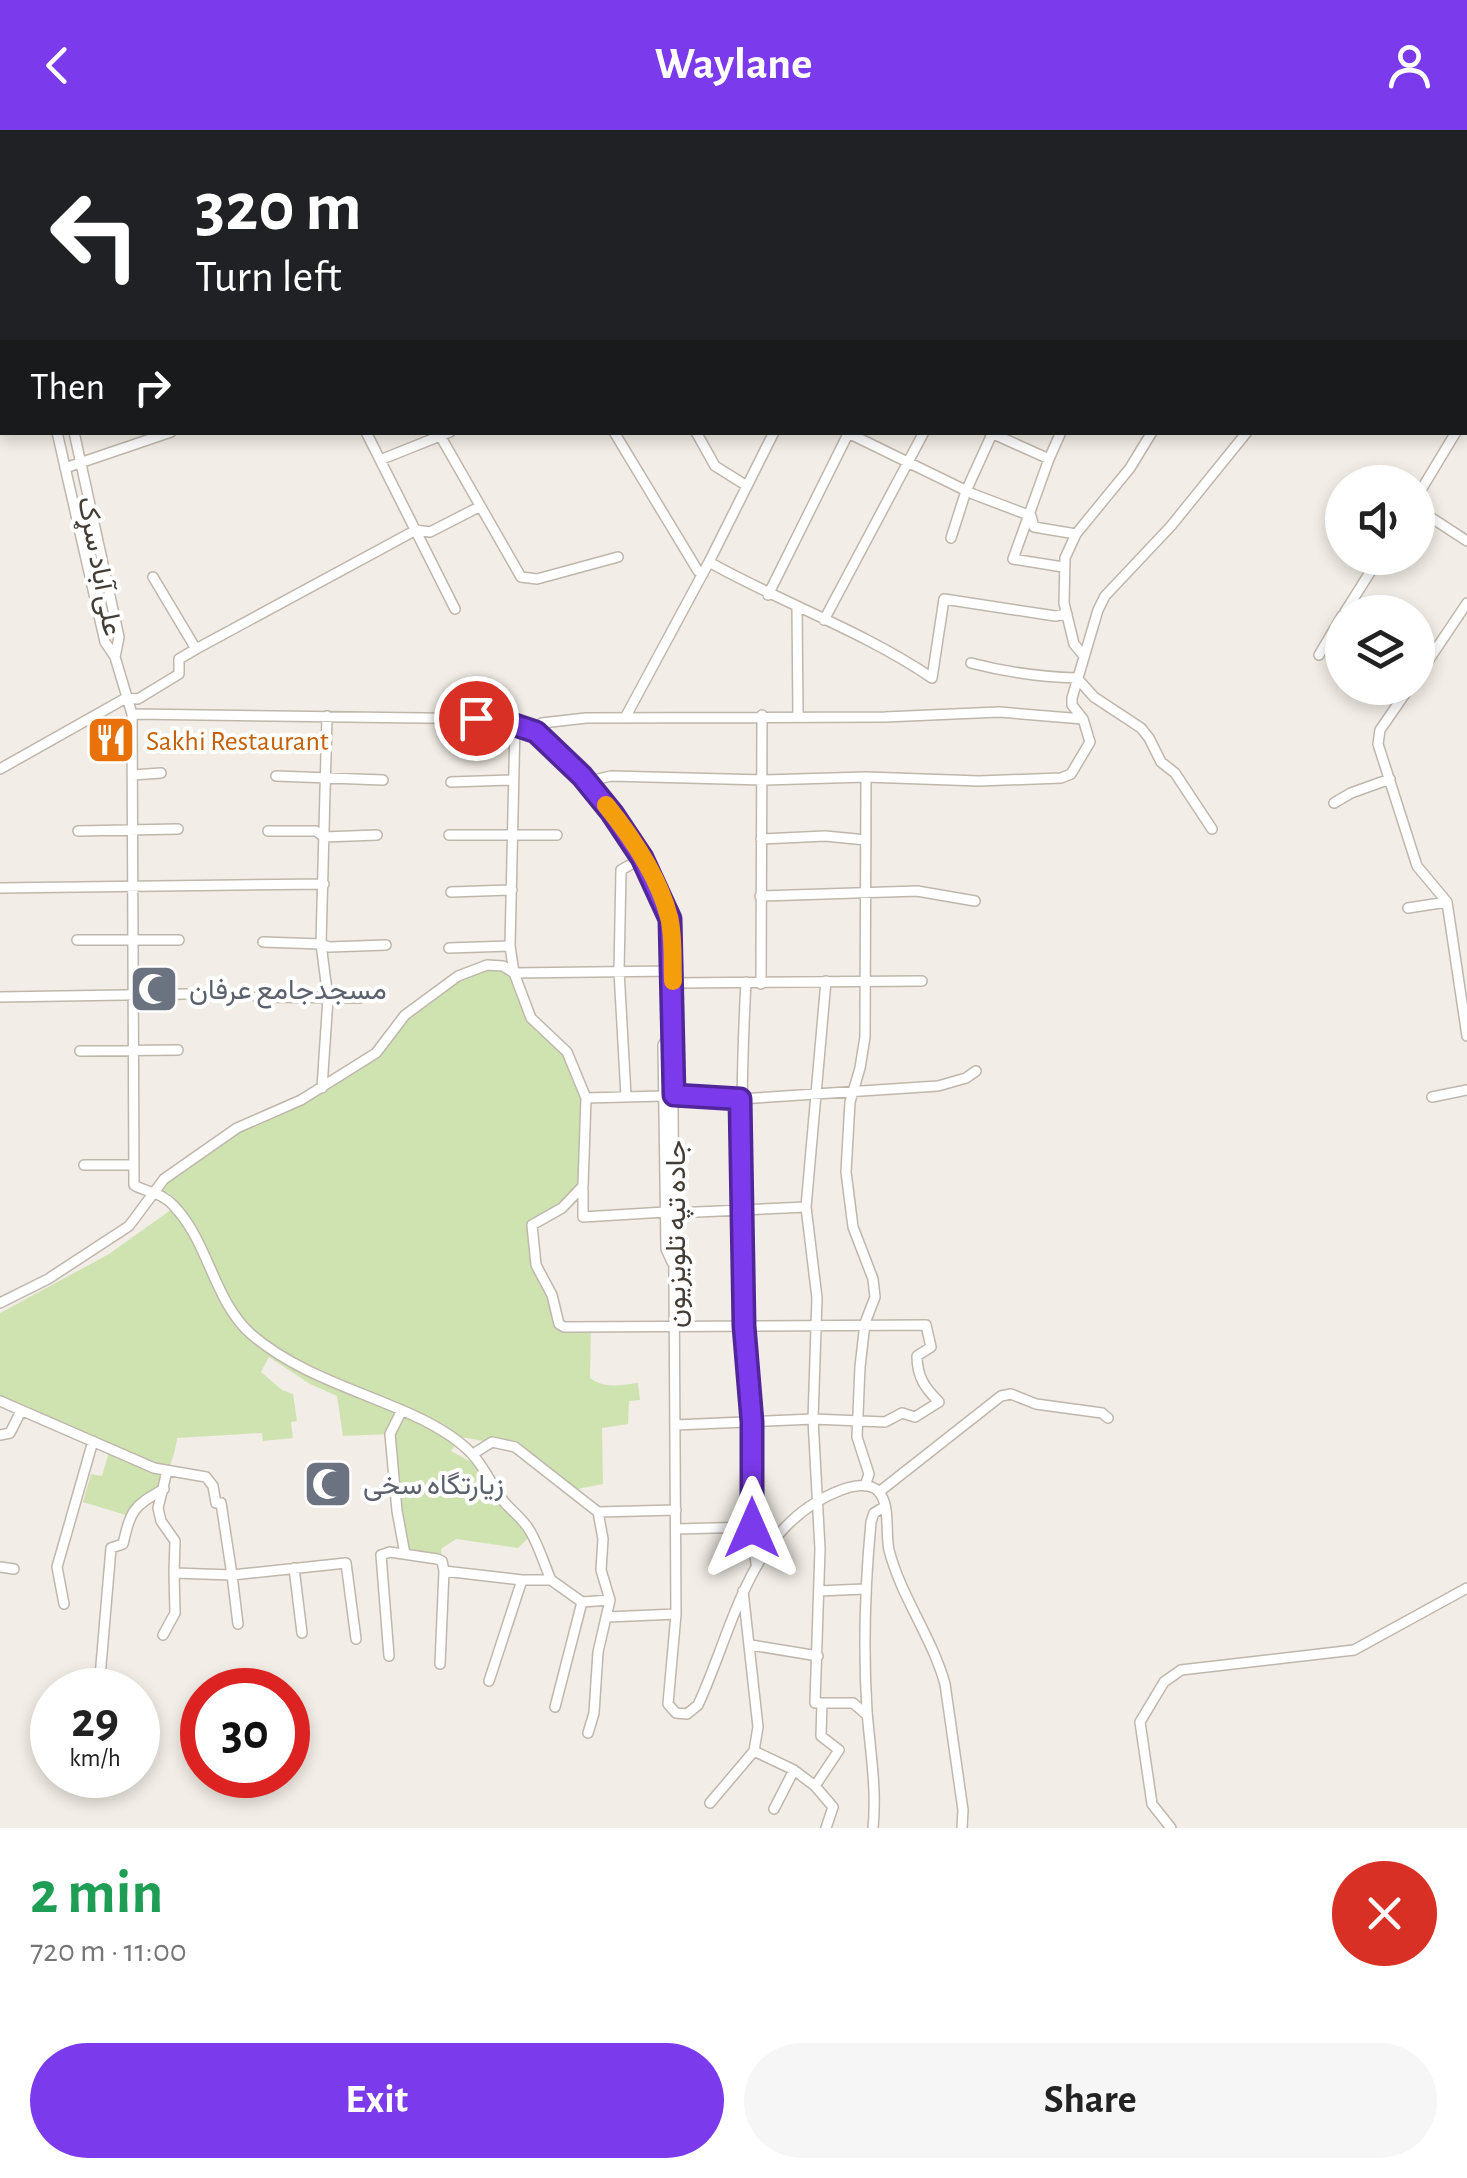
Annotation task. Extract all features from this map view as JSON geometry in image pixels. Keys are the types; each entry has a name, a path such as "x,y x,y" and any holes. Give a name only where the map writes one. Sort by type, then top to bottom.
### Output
{"street":[{"path":"58,435 106,642 116,657"},
{"name":"علی آباد سړک","path":"75,435 119,637 116,657 132,714 134,1185 144,1191 156,1191"},
{"path":"65,468 162,435"},
{"path":"368,435 454,609"},
{"path":"380,460 440,435"},
{"path":"443,435 520,578 538,579 618,556"},
{"path":"620,435 703,574"},
{"path":"698,435 715,466 747,486"},
{"path":"626,716 772,435"},
{"path":"768,596 847,435"},
{"path":"852,435 966,491 1030,516 1034,527 1076,534"},
{"path":"824,620 922,435"},
{"path":"951,538 990,435"},
{"path":"995,435 1049,459"},
{"path":"1061,435 1013,559 1063,567"},
{"path":"1084,656 1074,644 1063,567 1076,534 1130,468 1150,435"},
{"path":"590,786 598,778 612,776 979,780 1061,778 1071,774 1090,742 1083,719 1072,705 1077,678 1105,596 1171,526 1245,435"},
{"path":"1435,466 1454,435"},
{"path":"0,769 126,698 138,698 179,674 179,660 196,649 416,530 430,532 479,507"},
{"path":"1435,520 1467,540"},
{"path":"709,562 768,596 906,660 932,678 944,599 1055,616 1067,614"},
{"path":"152,577 196,649"},
{"path":"1435,651 1467,603"},
{"path":"797,608 798,716"},
{"path":"1319,655 1325,645"},
{"path":"971,663 1077,678 1094,697 1141,728 1161,762 1176,773 1212,829"},
{"path":"1398,705 1377,736 1417,866 1447,902 1467,1036"},
{"path":"536,732 542,723 626,716 999,712 1083,719"},
{"name":"جاده تپه تلویزیون","path":"132,714 497,719 515,724 536,732 590,786 642,858 670,919 673,984 669,1096 670,1213 675,1270 676,1614 668,1704 676,1712 686,1714 698,1704 743,1589"},
{"path":"761,984 762,715"},
{"path":"322,1088 328,998 321,944 327,716"},
{"path":"515,724 510,946 514,973 530,1018 567,1052 586,1098 583,1217 806,1207"},
{"path":"133,775 161,773"},
{"path":"276,776 382,780"},
{"path":"865,1486 869,1474 858,1437 858,1421 865,1323 874,1297 874,1279 853,1227 846,1172 850,1102 864,1036 866,777"},
{"path":"1334,804 1351,793 1390,779"},
{"path":"452,782 511,780"},
{"path":"78,831 178,828"},
{"path":"268,831 316,831 324,837 378,835"},
{"path":"449,835 557,835"},
{"path":"761,839 825,836 866,840"},
{"path":"626,1096 620,971 621,870 642,858"},
{"path":"0,888 324,884"},
{"path":"451,892 512,890"},
{"path":"760,896 917,891 975,901"},
{"path":"1408,908 1447,902"},
{"path":"77,940 179,940"},
{"path":"264,942 329,947 386,945"},
{"path":"450,948 510,946"},
{"path":"0,1304 48,1279 129,1226 164,1179 237,1128 276,1113 376,1053 405,1015 458,976 487,965 503,966 514,973 672,972"},
{"path":"673,984 922,980"},
{"path":"826,981 806,1207 818,1298 813,1419 818,1499 815,1704 852,1702 867,1714"},
{"path":"746,982 740,1099 744,1326 752,1422 752,1528 756,1563"},
{"path":"0,997 186,994"},
{"path":"257,997 360,998"},
{"path":"80,1051 178,1050"},
{"path":"586,1098 740,1099 816,1095 938,1086 976,1071"},
{"path":"1432,1097 1467,1090"},
{"path":"84,1166 133,1164"},
{"path":"583,1186 562,1208 532,1225 536,1265 552,1294 559,1324 564,1327 926,1325 931,1347 917,1356 917,1366 922,1385 939,1402 914,1417 902,1413 885,1422 813,1419 675,1425"},
{"path":"156,1191 172,1204 194,1233 226,1302 247,1330 316,1376 402,1410 460,1443 473,1454 504,1502 529,1529 551,1580 582,1602 610,1600"},
{"path":"879,1492 1001,1396 1011,1394 1036,1404 1108,1418"},
{"path":"0,1401 20,1413 167,1471 206,1477 213,1486 216,1503 220,1504 238,1624"},
{"path":"402,1410 390,1434 405,1554"},
{"path":"0,1435 10,1433 20,1413"},
{"path":"64,1604 57,1567 93,1442"},
{"path":"473,1454 492,1442 515,1447 598,1512 676,1510"},
{"path":"163,1635 176,1613 175,1541 161,1521 158,1508 167,1471"},
{"path":"710,1804 754,1751 758,1710 743,1589 769,1545 818,1499 850,1486 865,1486 879,1492 893,1564 940,1664 962,1828"},
{"path":"101,1668 111,1548 122,1544 136,1505 164,1489"},
{"path":"874,1828 876,1804 867,1714 864,1589 870,1522 874,1512 884,1508"},
{"path":"588,1733 594,1713 598,1652 610,1600 602,1570 603,1539 598,1512"},
{"path":"676,1528 752,1528"},
{"path":"389,1656 381,1555 438,1559 444,1570 440,1664"},
{"path":"174,1573 232,1575 346,1563 356,1639"},
{"path":"0,1568 14,1569"},
{"path":"294,1568 302,1632"},
{"path":"444,1570 551,1580"},
{"path":"490,1682 522,1580"},
{"path":"1171,1828 1152,1804 1140,1722 1164,1682 1181,1670 1354,1650 1467,1588"},
{"path":"818,1591 864,1589"},
{"path":"555,1707 582,1602"},
{"path":"608,1617 676,1614"},
{"path":"751,1645 818,1656"},
{"path":"815,1786 839,1750 821,1736 822,1703"},
{"path":"754,1751 794,1770 815,1786 833,1807 826,1828"},
{"path":"774,1809 794,1770"}],"green space":[{"path":"487,965 514,973 531,1018 567,1052 586,1098 586,1164 577,1193 532,1225 536,1265 559,1324 591,1329 590,1378 607,1385 638,1383 640,1400 629,1401 628,1424 602,1428 603,1484 577,1489 522,1448 461,1437 451,1451 486,1470 533,1533 518,1548 456,1539 441,1549 442,1561 405,1554 389,1434 343,1436 337,1396 310,1384 269,1357 261,1372 293,1394 297,1421 291,1422 293,1438 263,1441 262,1433 177,1438 163,1492 129,1516 83,1502 91,1474 102,1476 110,1449 0,1401 0,1313 109,1254 179,1204 169,1193 156,1191 164,1179 237,1128 276,1113 376,1053 392,1031 458,976"}],"slow traffic":[{"path":"606,805 642,858 662,897 670,919 673,981"}],"place":[{"name":"Sakhi Restaurant","path":"111,740"},
{"name":"مسجدجامع عرفان","path":"154,989"},
{"name":"زیارتگاه سخی","path":"328,1484"}],"route":[{"path":"476,718 497,719 536,732 582,776 612,813 642,858 670,919 674,1095 740,1099 752,1528"}]}
